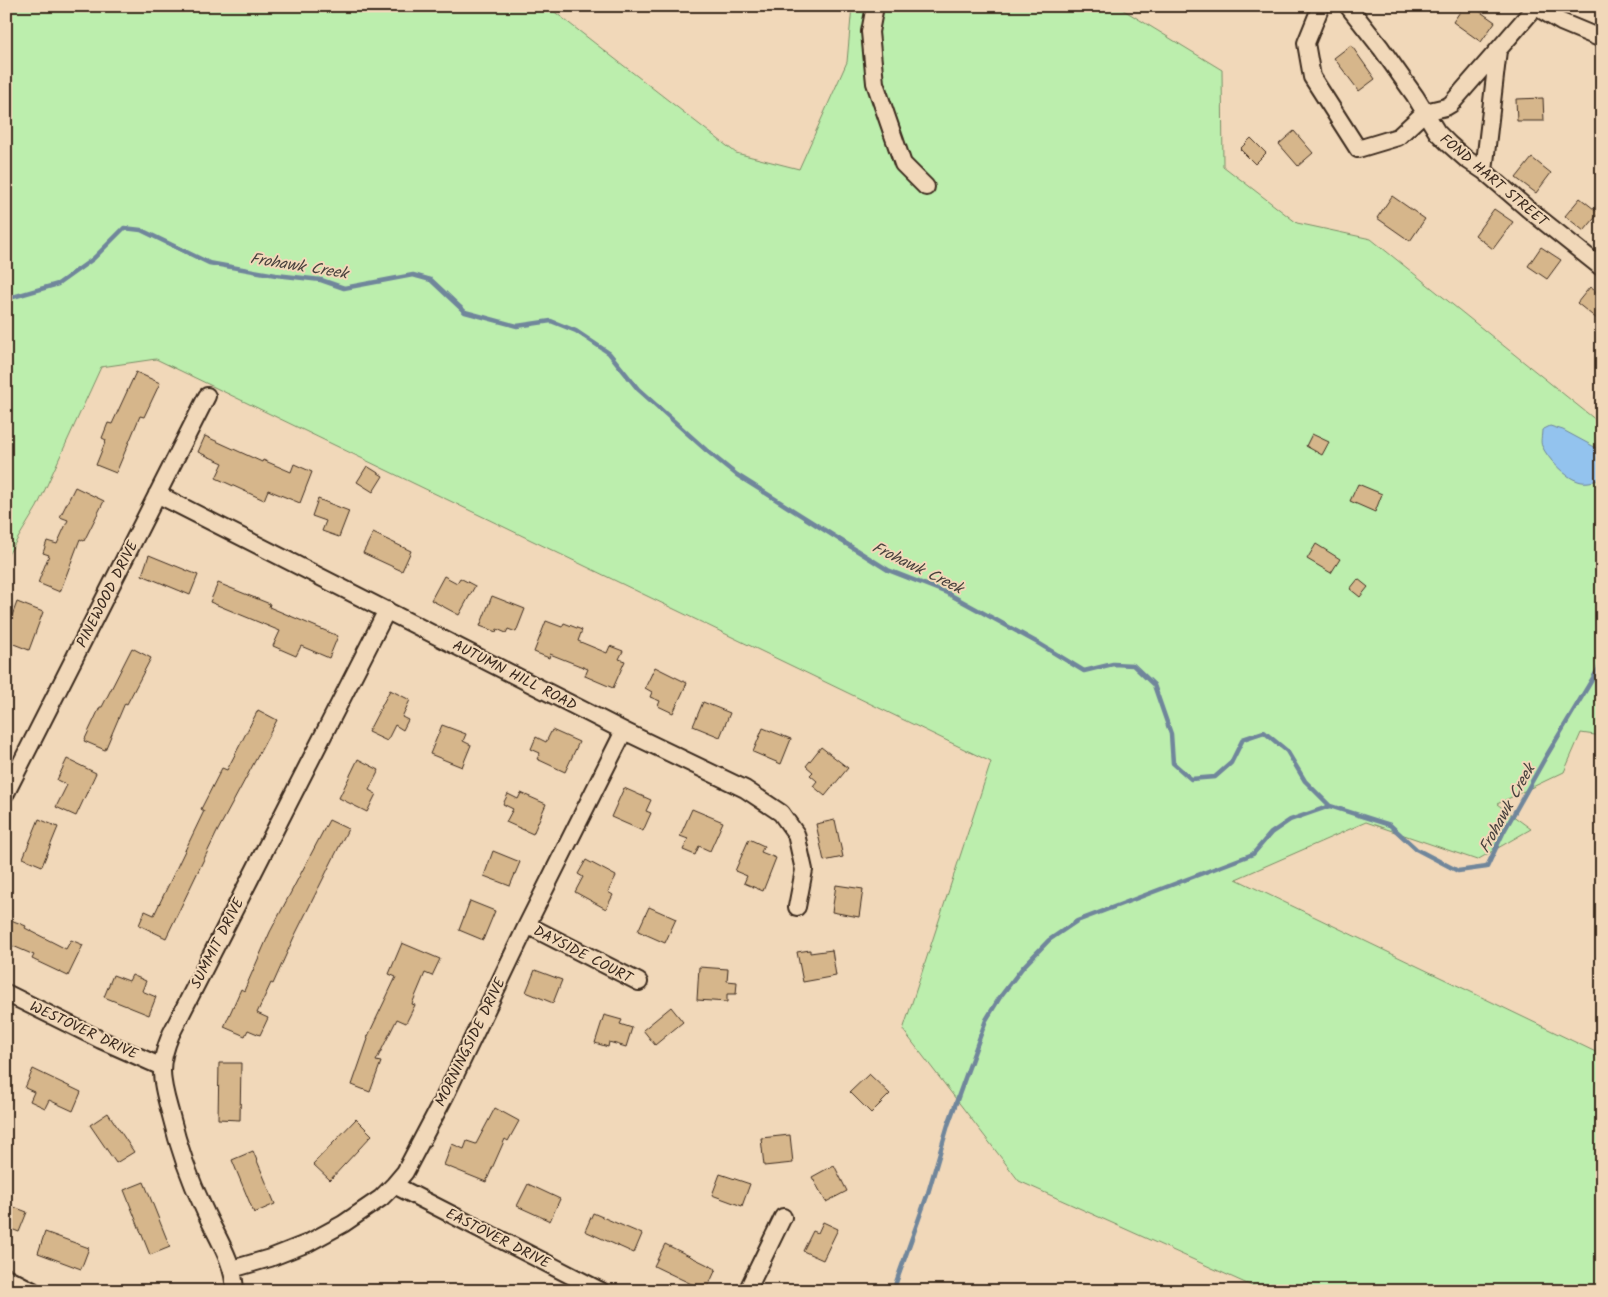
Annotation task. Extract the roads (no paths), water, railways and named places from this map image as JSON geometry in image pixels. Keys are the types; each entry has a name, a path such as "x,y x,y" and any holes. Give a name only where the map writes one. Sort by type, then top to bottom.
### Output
{"street":[{"path":"875,6 870,32 874,83 903,164 926,187"},
{"path":"1321,6 1306,43 1312,76 1358,149 1398,137 1425,112 1451,104 1536,6 1560,22 1602,40"},
{"name":"FOND HART STREET","path":"1348,6 1381,48 1437,132 1466,159 1484,171 1602,268"},
{"path":"1484,171 1498,50"},
{"name":"PINEWOOD DRIVE","path":"6,793 207,396"},
{"name":"AUTUMN HILL ROAD","path":"157,494 744,790 781,813 796,834 803,861 804,870 797,907"},
{"name":"SUMMIT DRIVE","path":"235,1291 232,1269 203,1209 175,1133 163,1087 162,1067 165,1050 171,1034 387,610"},
{"name":"MORNINGSIDE DRIVE","path":"232,1269 270,1258 308,1243 343,1224 381,1198 394,1185 414,1157 624,731"},
{"name":"DAYSIDE COURT","path":"527,925 639,982"},
{"name":"WESTOVER DRIVE","path":"6,993 101,1040 162,1067"},
{"name":"EASTOVER DRIVE","path":"394,1185 602,1291"},
{"path":"746,1291 782,1217"},
{"path":"6,1277 33,1291"}],"water":[{"path":"1550,426 1563,430 1602,451 1602,479 1581,482 1568,476 1557,467 1541,444 1542,430"}],"waterway":[{"name":"Frohawk Creek","path":"6,299 58,284 93,259 124,228 141,230 209,263 276,275 321,280 344,288 413,275 431,280 465,312 517,326 551,321 576,331 609,353 638,389 737,475 888,570 947,593 1038,643 1084,671 1113,664 1133,665 1154,685 1171,734 1173,763 1191,779 1215,777 1231,763 1243,739 1264,732 1287,751 1305,781 1330,806 1390,825 1416,849 1458,871 1487,867 1503,833 1544,760 1602,663"},
{"path":"893,1291 928,1193 948,1125 986,1020 1000,997 1023,967 1049,940 1077,921 1253,854 1271,833 1290,820 1330,806"}]}
